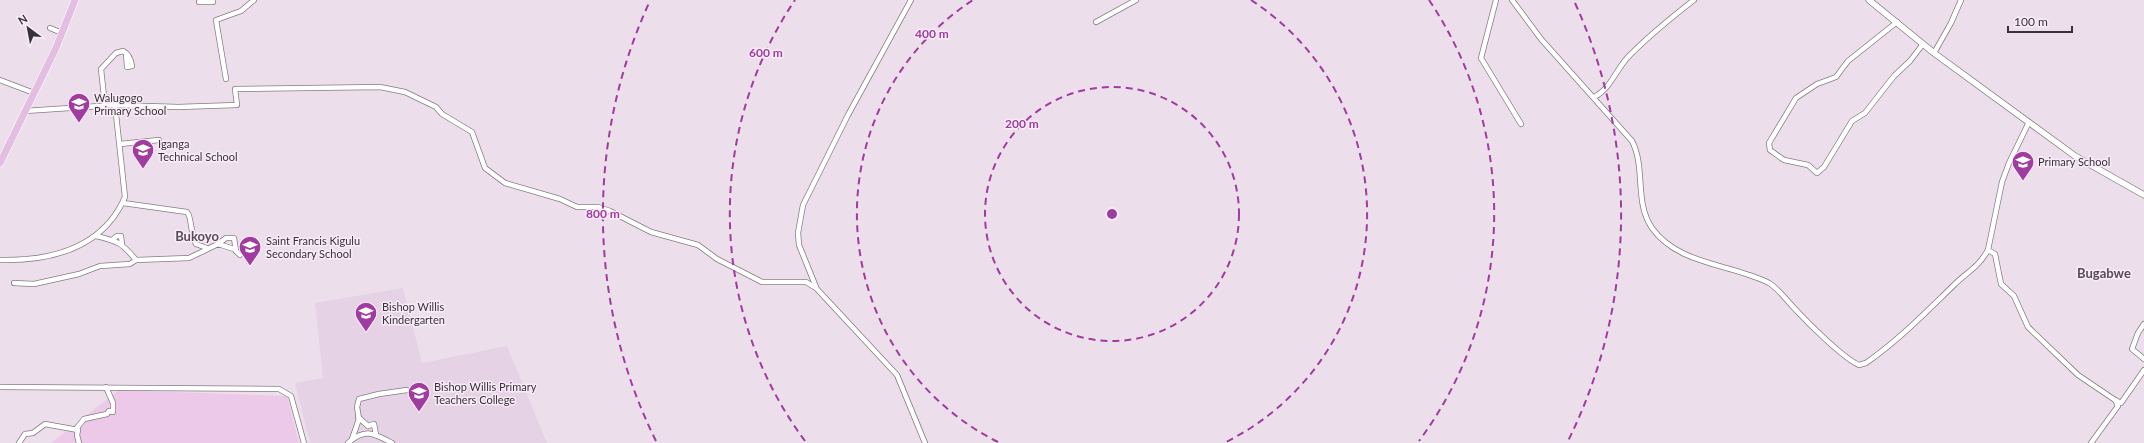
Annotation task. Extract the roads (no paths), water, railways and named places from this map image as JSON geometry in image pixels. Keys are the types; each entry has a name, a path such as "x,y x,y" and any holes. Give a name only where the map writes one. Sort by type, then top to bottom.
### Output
{"main road":[{"path":"0,163 62,33 75,0"}],"street":[{"path":"198,2 213,2 212,0"},
{"path":"226,79 216,20 241,11 254,0"},
{"path":"816,288 799,245 798,233 803,205 848,115 911,0"},
{"path":"1096,22 1136,0"},
{"path":"1496,0 1481,58 1521,124"},
{"path":"1512,0 1541,39 1632,141 1638,153 1643,208 1651,226 1659,237 1669,246 1691,256 1770,284 1808,322 1850,359 1859,365 1866,363 1912,328 1957,282 1975,268 1988,250 2002,182 2009,163 2029,122"},
{"path":"1594,97 1598,95 1615,76 1629,56 1694,0"},
{"path":"1869,0 1934,53 2075,156 2144,195"},
{"path":"1934,53 1951,23 1960,0"},
{"path":"1897,22 1848,61 1836,77 1817,84 1796,98 1769,143 1770,150 1784,160 1808,165 1817,173 1824,167 1852,121 1865,113 1894,76 1910,61 1923,44"},
{"path":"50,28 62,33"},
{"path":"105,106 101,69 116,53 123,51 126,53"},
{"path":"0,80 34,93"},
{"path":"25,111 115,105 178,107 237,105 235,89 380,87 405,92 436,107 442,114 472,132 484,168 505,183 554,197 577,207 598,207 610,211 651,232 698,245 717,259 762,282 806,282 816,288 897,376 925,443"},
{"path":"104,99 112,97"},
{"path":"0,260 18,261 70,251 96,236 107,227 125,198 115,105"},
{"path":"120,144 160,140"},
{"path":"123,203 187,212 190,217 192,237 196,244 207,248"},
{"path":"96,236 122,244 136,260"},
{"path":"14,283 34,284 79,274 100,266 130,264 136,260 189,258 218,244 226,238 234,238 236,251"},
{"path":"218,244 225,244 240,255"},
{"path":"1988,250 1994,254 2001,284 2014,296 2028,327 2078,375 2114,400 2121,403 2144,370"},
{"path":"2144,324 2132,349 2144,359"},
{"path":"0,387 279,389 290,396 304,443"},
{"path":"76,429 84,419 107,414 109,411 113,412 114,406 106,387"},
{"path":"352,439 358,417 357,407 359,400 380,394 407,390"},
{"path":"2091,443 2118,406 2114,400"},
{"path":"358,417 368,426 374,424 376,435"},
{"path":"19,443 25,434 33,433 43,424 76,429"},
{"path":"76,429 78,430 77,435 79,443"},
{"path":"348,443 364,432 376,435 392,443"}],"place":[{"name":"Walugogo Primary School","path":"79,124"},
{"name":"Iganga Technical School","path":"143,170"},
{"name":"Primary School","path":"2023,182"},
{"name":"Saint Francis Kigulu Secondary School","path":"250,266"},
{"name":"Bishop Willis Kindergarten","path":"366,332"},
{"name":"Bishop Willis Primary Teachers College","path":"419,412"}],"district":[{"name":"Bukoyo","path":"197,236"},
{"name":"Bugabwe","path":"2104,273"}]}
